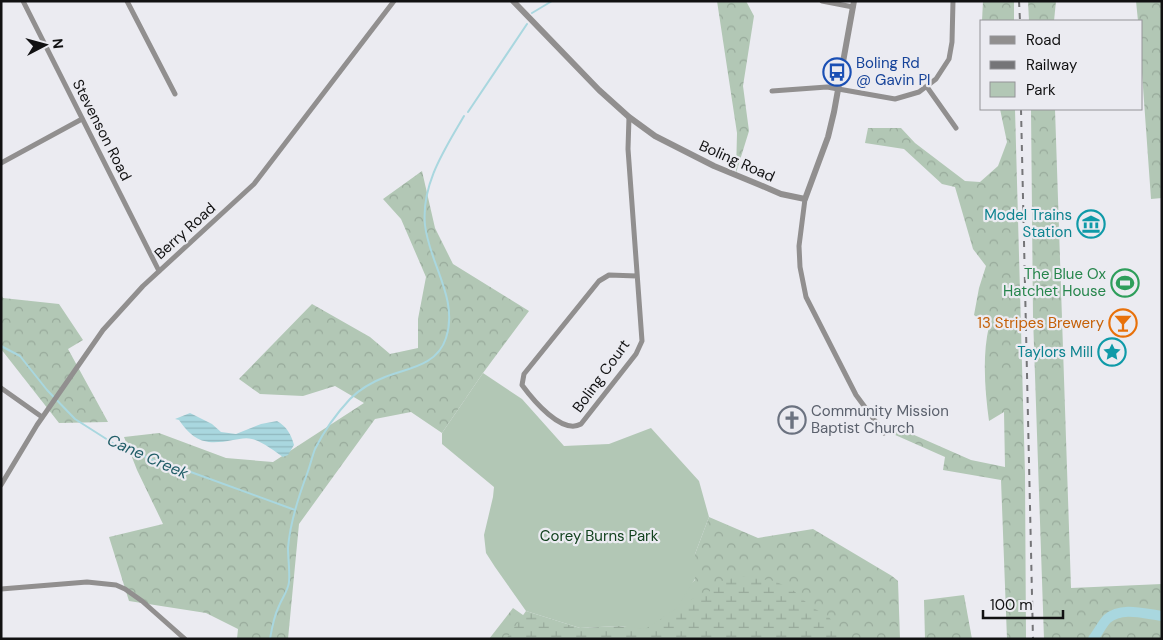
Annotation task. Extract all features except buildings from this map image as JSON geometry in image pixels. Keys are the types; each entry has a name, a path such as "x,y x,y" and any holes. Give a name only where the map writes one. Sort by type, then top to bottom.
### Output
{"street":[{"name":"Stevenson Road","path":"23,1 159,271"},
{"path":"128,1 175,94"},
{"name":"Berry Road","path":"1,485 42,417 103,330 131,298 254,184 394,1"},
{"name":"Boling Road","path":"513,1 574,66 629,117 664,141 714,166 781,194 804,199"},
{"path":"822,1 853,4 839,90 828,137 804,199 799,246 800,267 806,297 856,395 884,433"},
{"path":"772,91 827,88 895,99 911,96 927,87 944,69 951,54 953,1"},
{"path":"927,87 956,128"},
{"name":"Boling Court","path":"629,117 628,149 642,335 638,351 581,424 573,427 562,424 530,396 522,385 524,374 599,281 609,275 637,276"},
{"path":"1,163 82,119"},
{"path":"1,388 42,417"},
{"path":"1,471 10,468"},
{"path":"1,589 87,582 116,586 130,592 142,601 185,639"}],"green space":[{"path":"717,1 746,1 754,16 743,86 749,131 736,173 737,133"},
{"path":"983,1 1014,1 1014,20 982,20"},
{"path":"1028,1 1056,1 1054,20 1029,20"},
{"path":"1136,1 1162,1 1162,198 1151,199 1143,87 1143,20 1138,20"},
{"path":"1000,110 1015,110 1025,474 1026,639 1007,639 1001,480 943,470 945,457 893,434 896,427 971,460 1005,467 1004,412 989,421 985,386 985,362 989,326 974,315 979,288 986,266 973,249 955,187 942,184 904,149 865,143 868,128 901,128 915,143 965,181 980,182 998,166 1007,142"},
{"path":"1031,110 1055,110 1071,588 1162,584 1162,639 1044,639 1033,317"},
{"path":"422,171 435,228 453,264 529,311 442,433 411,412 375,419 299,524 288,639 237,639 238,629 206,613 129,601 109,537 163,524 137,470 124,437 159,433 226,458 273,462 364,403 335,386 303,396 260,394 239,379 312,304 370,337 390,354 418,348 418,319 426,277 401,219 383,199"},
{"path":"1,294 3,298 59,304 83,340 68,349 108,422 59,423 1,349"},
{"name":"Corey Burns Park","path":"483,373 522,399 564,446 609,444 651,428 699,481 709,517 695,554 695,579 676,609 645,629 619,626 580,628 526,611 486,553 484,535 494,487 442,444 442,433"},
{"path":"709,517 758,538 813,529 892,576 898,581 900,639 489,639 513,608 543,629 593,632 652,622 695,580 695,554"},
{"path":"739,576 775,581 794,591 810,606 829,617 844,639 506,639 526,611 580,628 619,626 645,629 692,599 707,594 718,582"},
{"path":"964,595 972,639 925,639 924,600"}],"water":[{"path":"190,413 212,424 221,432 236,434 261,424 277,421 288,431 294,445 288,455 283,457 264,444 250,438 224,442 202,440 196,438 179,420 175,419"}],"waterway":[{"path":"532,13 552,1"},
{"path":"468,112 527,24"},
{"path":"270,639 272,626 288,585 288,548 295,510 315,449 322,436 357,392 380,379 421,365 436,355 446,338 449,324 449,309 428,239 425,225 425,210 427,195 436,168 464,116"},
{"name":"Cane Creek","path":"1,346 20,356 47,390 75,419 119,447 176,470 188,471 295,510"},
{"path":"1093,639 1103,623 1113,615 1134,612 1162,616"}],"railway":[{"path":"1019,1 1020,20"},
{"path":"1021,110 1033,639"}],"place":[{"name":"Boling Rd @ Gavin Pl","path":"837,72"},
{"name":"Model Trains Station","path":"1091,224"},
{"name":"The Blue Ox Hatchet House","path":"1125,283"},
{"name":"13 Stripes Brewery","path":"1123,323"},
{"name":"Taylors Mill","path":"1112,352"},
{"name":"Community Mission Baptist Church","path":"792,420"}]}
